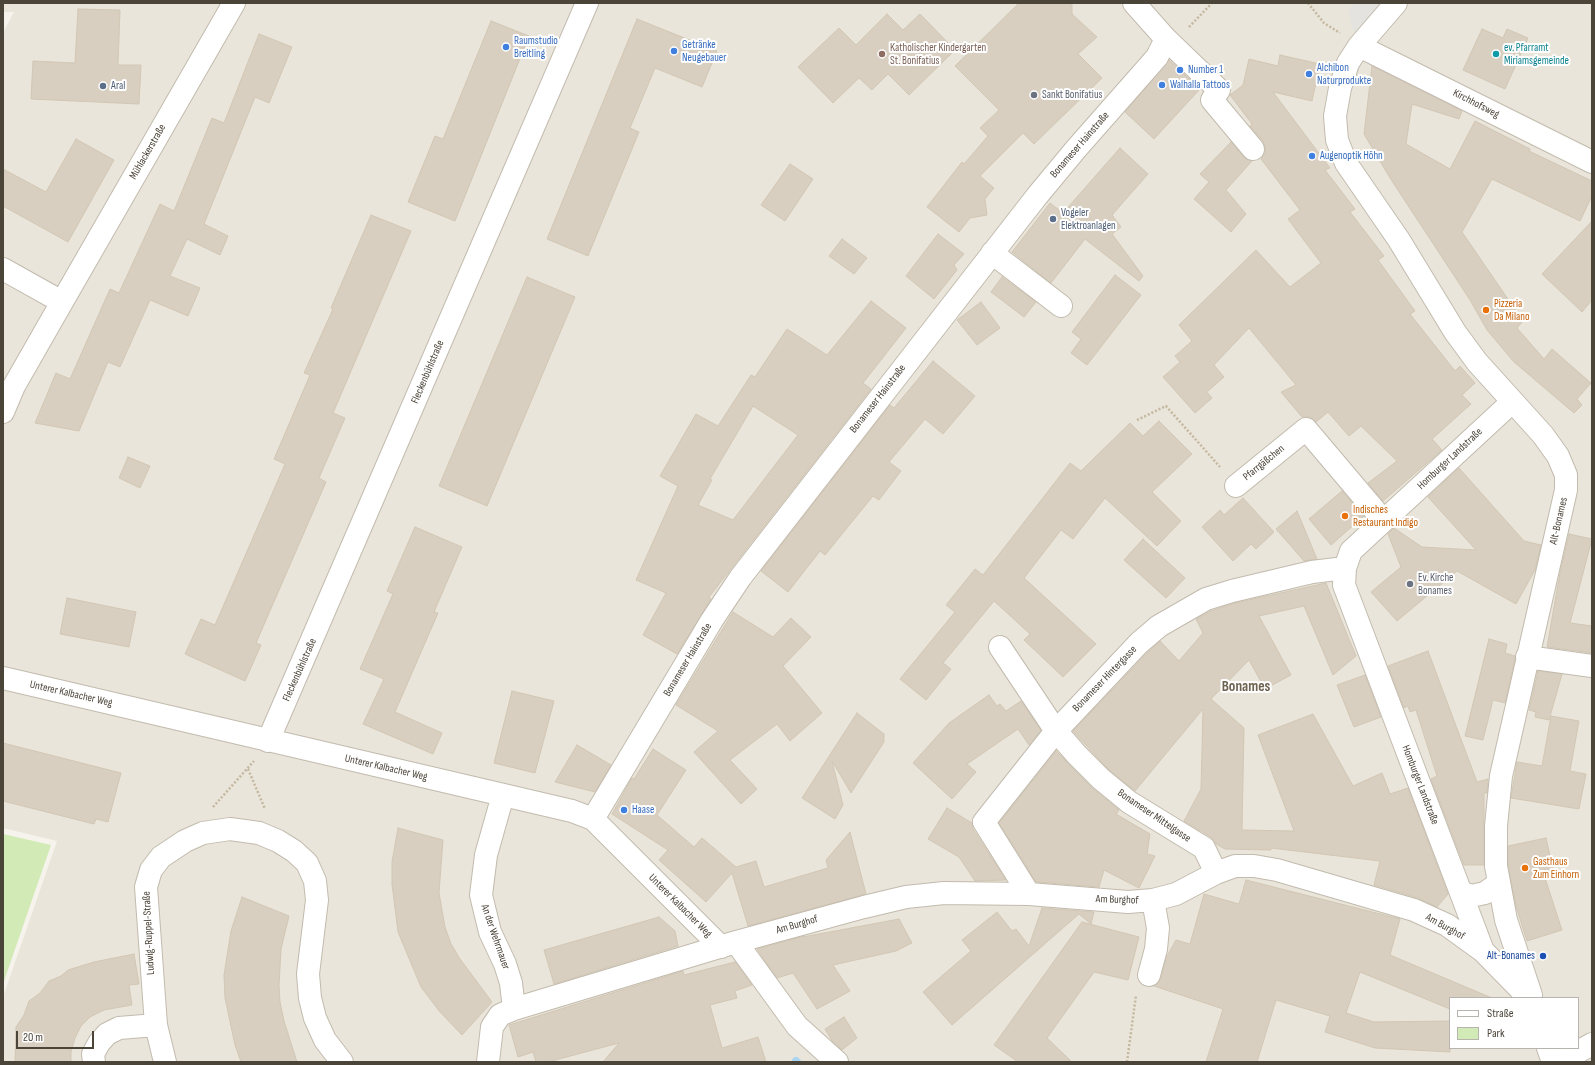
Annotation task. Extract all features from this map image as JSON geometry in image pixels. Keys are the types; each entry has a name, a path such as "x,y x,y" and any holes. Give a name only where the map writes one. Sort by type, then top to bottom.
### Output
{"street":[{"name":"Mühlackerstraße","path":"3,412 14,386 234,3"},
{"name":"Fleckenbühlstraße","path":"268,741 587,3"},
{"path":"1134,3 1166,39 1218,90 1212,100 1253,150"},
{"path":"1396,3 1359,46 1348,63 1340,88 1335,116 1337,140 1346,163 1399,240 1455,332 1477,362 1512,402"},
{"name":"Bonameser Hainstraße","path":"593,819 712,620 740,578 992,253 1076,149 1157,57 1166,39"},
{"name":"Kirchhofsweg","path":"1359,46 1592,162"},
{"path":"992,253 1061,306"},
{"path":"3,269 62,302"},
{"name":"Homburger Landstraße","path":"1512,402 1351,551 1345,568 1344,585 1483,951 1529,997"},
{"name":"Alt-Bonames","path":"1512,402 1543,435 1558,456 1566,475 1566,490 1527,656 1501,776 1496,826 1496,866 1506,920 1530,997"},
{"name":"Pfarrgäßchen","path":"1236,486 1306,429 1383,520"},
{"name":"Bonameser Hintergasse","path":"1029,894 984,822 1056,731 1139,643 1159,626 1182,611 1206,599 1232,591 1312,572 1345,568"},
{"name":"Bonameser Mittelgasse","path":"1000,647 1056,731 1101,779 1129,802 1204,848 1216,873"},
{"path":"1527,656 1592,666"},
{"name":"Unterer Kalbacher Weg","path":"3,678 572,811 593,819 729,944 797,1026 837,1062"},
{"name":"An der Wehrmauer","path":"503,796 486,855 481,895 490,932 505,964 510,983 514,1010"},
{"name":"Ludwig-Ruppel-Straße","path":"165,1062 156,1025 146,887 151,870 161,857 184,841 204,833 230,828 259,832 278,840 294,851 307,863 315,881 317,900 308,967 310,998 315,1018 325,1040 342,1062"},
{"name":"Am Burghof","path":"488,1062 492,1027 500,1015 729,944 864,907 906,898 944,893 1029,894 1128,902 1153,900 1176,894 1216,873 1235,866 1262,868 1414,910 1447,925 1483,951"},
{"path":"1461,892 1471,896 1485,893 1499,883"},
{"name":"Am Burghof","path":"1149,975 1156,949 1158,928 1153,900"},
{"path":"1483,951 1506,920"},
{"path":"94,1062 93,1054 99,1043 107,1034 119,1028 156,1025"},
{"path":"1560,1062 1592,1044"},
{"path":"1548,1049 1553,1062"}],"path":[{"path":"1166,39 1186,30 1212,3"},
{"path":"1308,3 1324,23 1359,46"},
{"name":"Pfarrgäßchen","path":"1137,420 1166,406 1236,486"},
{"path":"204,833 212,808 248,768 268,741"},
{"path":"248,768 278,840"},
{"path":"1127,1062 1136,991 1149,975"}],"shaded area":[{"path":"3,3 1592,3 1592,1062 3,1062 3,997 57,841 3,828 3,33 14,12 3,12"},
{"path":"1354,3 1382,3 1354,33 1348,10"}],"green space":[{"path":"3,834 51,845 3,984"}],"building":[{"path":"1019,3 1072,3 1072,14 1097,37 1078,54 1102,78 1034,144 1023,133 980,176 994,188 985,199 987,215 970,218 959,232 927,207 962,162 964,164 988,136 980,128 999,110 955,66"},
{"path":"78,9 120,10 118,65 141,65 139,104 31,99 33,61 75,63"},
{"path":"887,14 903,30 920,14 955,50 909,95 888,74 872,90 859,78 833,103 798,67 839,28 856,45"},
{"path":"637,19 717,51 702,87 655,68 630,128 639,132 588,256 547,239"},
{"path":"491,21 529,36 455,221 408,202 435,136 443,139"},
{"name":"ev. Pfarramt Miriamsgemeinde","path":"1482,29 1503,38 1507,29 1528,38 1505,89 1463,70"},
{"path":"259,34 292,47 269,103 255,97 204,224 228,236 220,255 187,239 170,276 200,288 188,316 150,300 120,367 108,362 79,431 35,423 56,373 70,379 110,289 119,293 160,204 174,211 212,118 224,123"},
{"path":"1280,55 1320,64 1312,101 1273,92 1330,168 1325,170 1355,209 1350,212 1384,256 1378,260 1415,311 1410,314 1455,371 1460,366 1475,383 1462,395 1471,404 1432,439 1442,450 1383,501 1368,483 1397,461 1361,426 1349,436 1328,412 1316,422 1310,417 1302,417 1281,392 1296,385 1249,328 1214,365 1224,377 1207,392 1212,398 1195,413 1163,377 1180,362 1175,356 1192,341 1179,325 1256,250 1290,287 1321,263 1288,219 1300,210 1261,159 1265,153 1263,141 1250,126 1252,124 1230,95 1243,85 1249,59 1278,66"},
{"path":"1169,60 1200,89 1154,139 1125,112"},
{"path":"1372,66 1462,111 1459,119 1412,104 1406,144 1450,169 1475,121 1530,149 1529,151 1592,181 1592,196 1580,221 1492,179 1462,232 1523,321 1517,328 1544,359 1552,349 1591,383 1577,399 1582,405 1574,413 1514,362 1487,330 1470,300 1390,178 1364,134"},
{"path":"76,139 114,160 68,242 3,206 3,169 46,192"},
{"path":"1231,142 1244,157 1252,161 1226,190 1246,214 1231,232 1194,199 1209,182 1200,174"},
{"path":"1120,148 1148,174 1112,215 1121,227 1112,234 1143,276 1139,281 1085,239 1051,283 1012,252 1050,203 1063,213"},
{"path":"790,164 813,179 785,221 761,205"},
{"path":"371,215 411,231 333,413 345,418 319,478 326,482 256,643 261,645 245,681 185,654 201,619 215,625 285,464 274,459 310,375 304,373 333,309 331,308"},
{"path":"1592,221 1592,300 1582,312 1542,274"},
{"path":"938,234 964,254 954,265 957,270 934,299 906,276"},
{"path":"842,239 867,258 854,274 829,256"},
{"path":"1115,275 1141,295 1087,365 1071,353 1081,339 1072,332"},
{"path":"527,277 575,297 487,506 439,486"},
{"path":"1002,277 1036,302 1024,317 991,292"},
{"path":"871,301 906,328 863,383 871,389 709,597 711,599 677,654 643,635 666,593 636,580 678,486 660,476 696,414 718,426 751,375 755,377 787,329 827,355","holes":["753,406 798,435 733,520 698,505 712,480 710,479"]},
{"path":"981,302 1000,328 977,345 957,320"},
{"path":"933,361 975,396 943,434 925,419 889,462 901,471 879,500 873,496 825,555 820,551 788,592 761,571 890,405 894,408"},
{"path":"1159,421 1192,454 1152,492 1181,521 1157,546 1105,498 1073,539 1061,530 1024,578 1096,644 1063,677 1024,640 1030,634 994,601 943,663 951,669 926,700 900,679 955,612 946,605 975,569 983,575 1070,463 1081,471 1130,423 1143,436"},
{"path":"128,457 150,466 140,488 119,478"},
{"path":"1459,468 1524,541 1541,545 1535,570 1516,604 1457,571 1397,621 1371,592 1401,567 1388,534 1394,528 1422,547 1476,550 1428,497"},
{"path":"1342,491 1364,516 1331,545 1309,519"},
{"path":"1243,498 1274,532 1256,549 1251,544 1233,561 1202,527 1220,510 1224,515"},
{"path":"1297,511 1317,559 1304,561 1276,529"},
{"path":"415,527 462,547 434,612 438,613 395,712 442,733 433,754 363,724 384,679 360,669 393,594 387,591"},
{"path":"1569,534 1592,539 1570,623 1592,626 1592,653 1547,647 1560,573"},
{"path":"1143,539 1185,578 1166,598 1124,560"},
{"path":"1326,583 1356,656 1333,675 1304,606 1259,616 1291,675 1265,689 1249,660 1211,699 1244,728 1242,830 1294,831 1258,735 1313,714 1353,786 1382,773 1390,794 1408,788 1448,894 1437,907 1418,898 1374,885 1380,861 1271,848 1271,850 1225,849 1216,844 1211,837 1184,821 1201,789 1203,709 1135,791 1109,770 1073,731 1160,641 1179,661 1203,633 1196,619 1211,611 1235,603"},
{"path":"67,598 136,612 129,647 60,634"},
{"path":"733,612 773,637 791,618 811,637 783,666 822,713 790,741 777,724 730,760 757,789 741,804 694,752 718,731 676,705"},
{"path":"1489,639 1507,644 1505,653 1515,656 1515,658 1505,703 1493,700 1483,740 1465,736"},
{"path":"1428,651 1477,782 1488,779 1487,793 1484,793 1484,865 1464,865 1431,779 1437,776 1416,710 1410,712 1408,706 1404,708 1388,666"},
{"path":"1538,671 1562,674 1549,720 1535,717 1536,712 1529,710"},
{"path":"1365,675 1381,717 1354,727 1337,685"},
{"path":"512,691 554,701 535,773 494,763"},
{"path":"989,695 997,706 1000,704 1006,711 1021,701 1041,730 1029,745 1018,729 967,764 976,772 952,799 913,763 949,723"},
{"path":"857,713 884,734 884,742 851,793 832,761 843,805 835,819 802,798"},
{"path":"1551,716 1579,721 1570,771 1586,774 1579,809 1511,798 1517,762 1542,766"},
{"path":"3,743 121,773 108,822 96,819 94,824 3,801"},
{"path":"577,745 611,765 595,792 555,782"},
{"path":"653,749 686,770 657,815 694,847 702,838 736,867 756,861 764,887 828,868 826,860 850,832 866,894 748,926 732,873 706,902 659,860 668,850 612,814 632,778 634,779"},
{"path":"1056,751 1092,788 1119,810 1116,814 1150,834 1147,854 1155,856 1139,888 1104,870 1099,887 1036,882 999,823"},
{"path":"947,808 972,823 973,829 1006,880 975,881 959,857 928,839"},
{"path":"398,828 443,840 439,893 445,927 451,944 460,959 492,1002 462,1035 440,1012 421,987 398,932 392,884 392,862"},
{"path":"1546,838 1554,873 1544,875 1562,930 1527,941 1516,906 1508,865 1508,846"},
{"path":"1246,880 1400,919 1390,955 1490,997 1449,997 1449,1009 1360,972 1346,1013 1374,1022 1449,1021 1450,1052 1375,1048 1325,1032 1330,1016 1276,1000 1257,1062 1206,1062 1223,1009 1154,986 1161,979 1166,958 1176,940 1190,944 1204,894 1239,904"},
{"path":"242,897 289,916 281,949 279,986 280,1002 284,1021 297,1062 241,1062 235,1045 225,998 224,975 231,931"},
{"path":"1042,908 1094,912 1091,924 1079,914 952,1025 923,992 971,951 962,940 997,912 1012,931 1016,929 1029,946"},
{"path":"659,917 675,931 678,946 554,984 544,950"},
{"path":"899,919 912,943 896,951 833,965 850,991 817,1009 793,973 777,978 757,949 804,936 803,937"},
{"path":"1082,922 1139,937 1128,980 1094,972 1047,1038 1072,1062 1018,1062 994,1045"},
{"path":"134,954 139,984 129,985 132,1005 104,1010 90,1017 81,1026 75,1038 71,1052 71,1062 15,1062 16,1027 24,1015 29,1001 40,993 49,981 61,976 68,970 94,962"},
{"path":"735,962 752,985 735,991 737,998 710,1005 722,1048 758,1037 766,1062 603,1062 619,1043 548,1062 536,1062 533,1052 518,1057 509,1025 683,971 684,975"},
{"path":"844,1017 857,1038 842,1050 833,1042 825,1029"}],"place":[{"name":"Raumstudio Breitling","path":"506,47"},
{"name":"Getränke Neugebauer","path":"674,51"},
{"name":"Katholischer Kindergarten St. Bonifatius","path":"882,54"},
{"name":"ev. Pfarramt Miriamsgemeinde","path":"1496,54"},
{"name":"Number 1","path":"1180,70"},
{"name":"Alchibon Naturprodukte","path":"1309,74"},
{"name":"Walhalla Tattoos","path":"1162,85"},
{"name":"Aral","path":"103,86"},
{"name":"Sankt Bonifatius","path":"1034,95"},
{"name":"Augenoptik Höhn","path":"1312,156"},
{"name":"Vogeler Elektroanlagen","path":"1053,219"},
{"name":"Pizzeria Da Milano","path":"1486,310"},
{"name":"Indisches Restaurant Indigo","path":"1345,516"},
{"name":"Ev. Kirche Bonames","path":"1410,584"},
{"name":"Haase","path":"624,810"},
{"name":"Gasthaus Zum Einhorn","path":"1525,868"},
{"name":"Alt-Bonames","path":"1543,956"}],"district":[{"name":"Bonames","path":"1246,687"}]}
